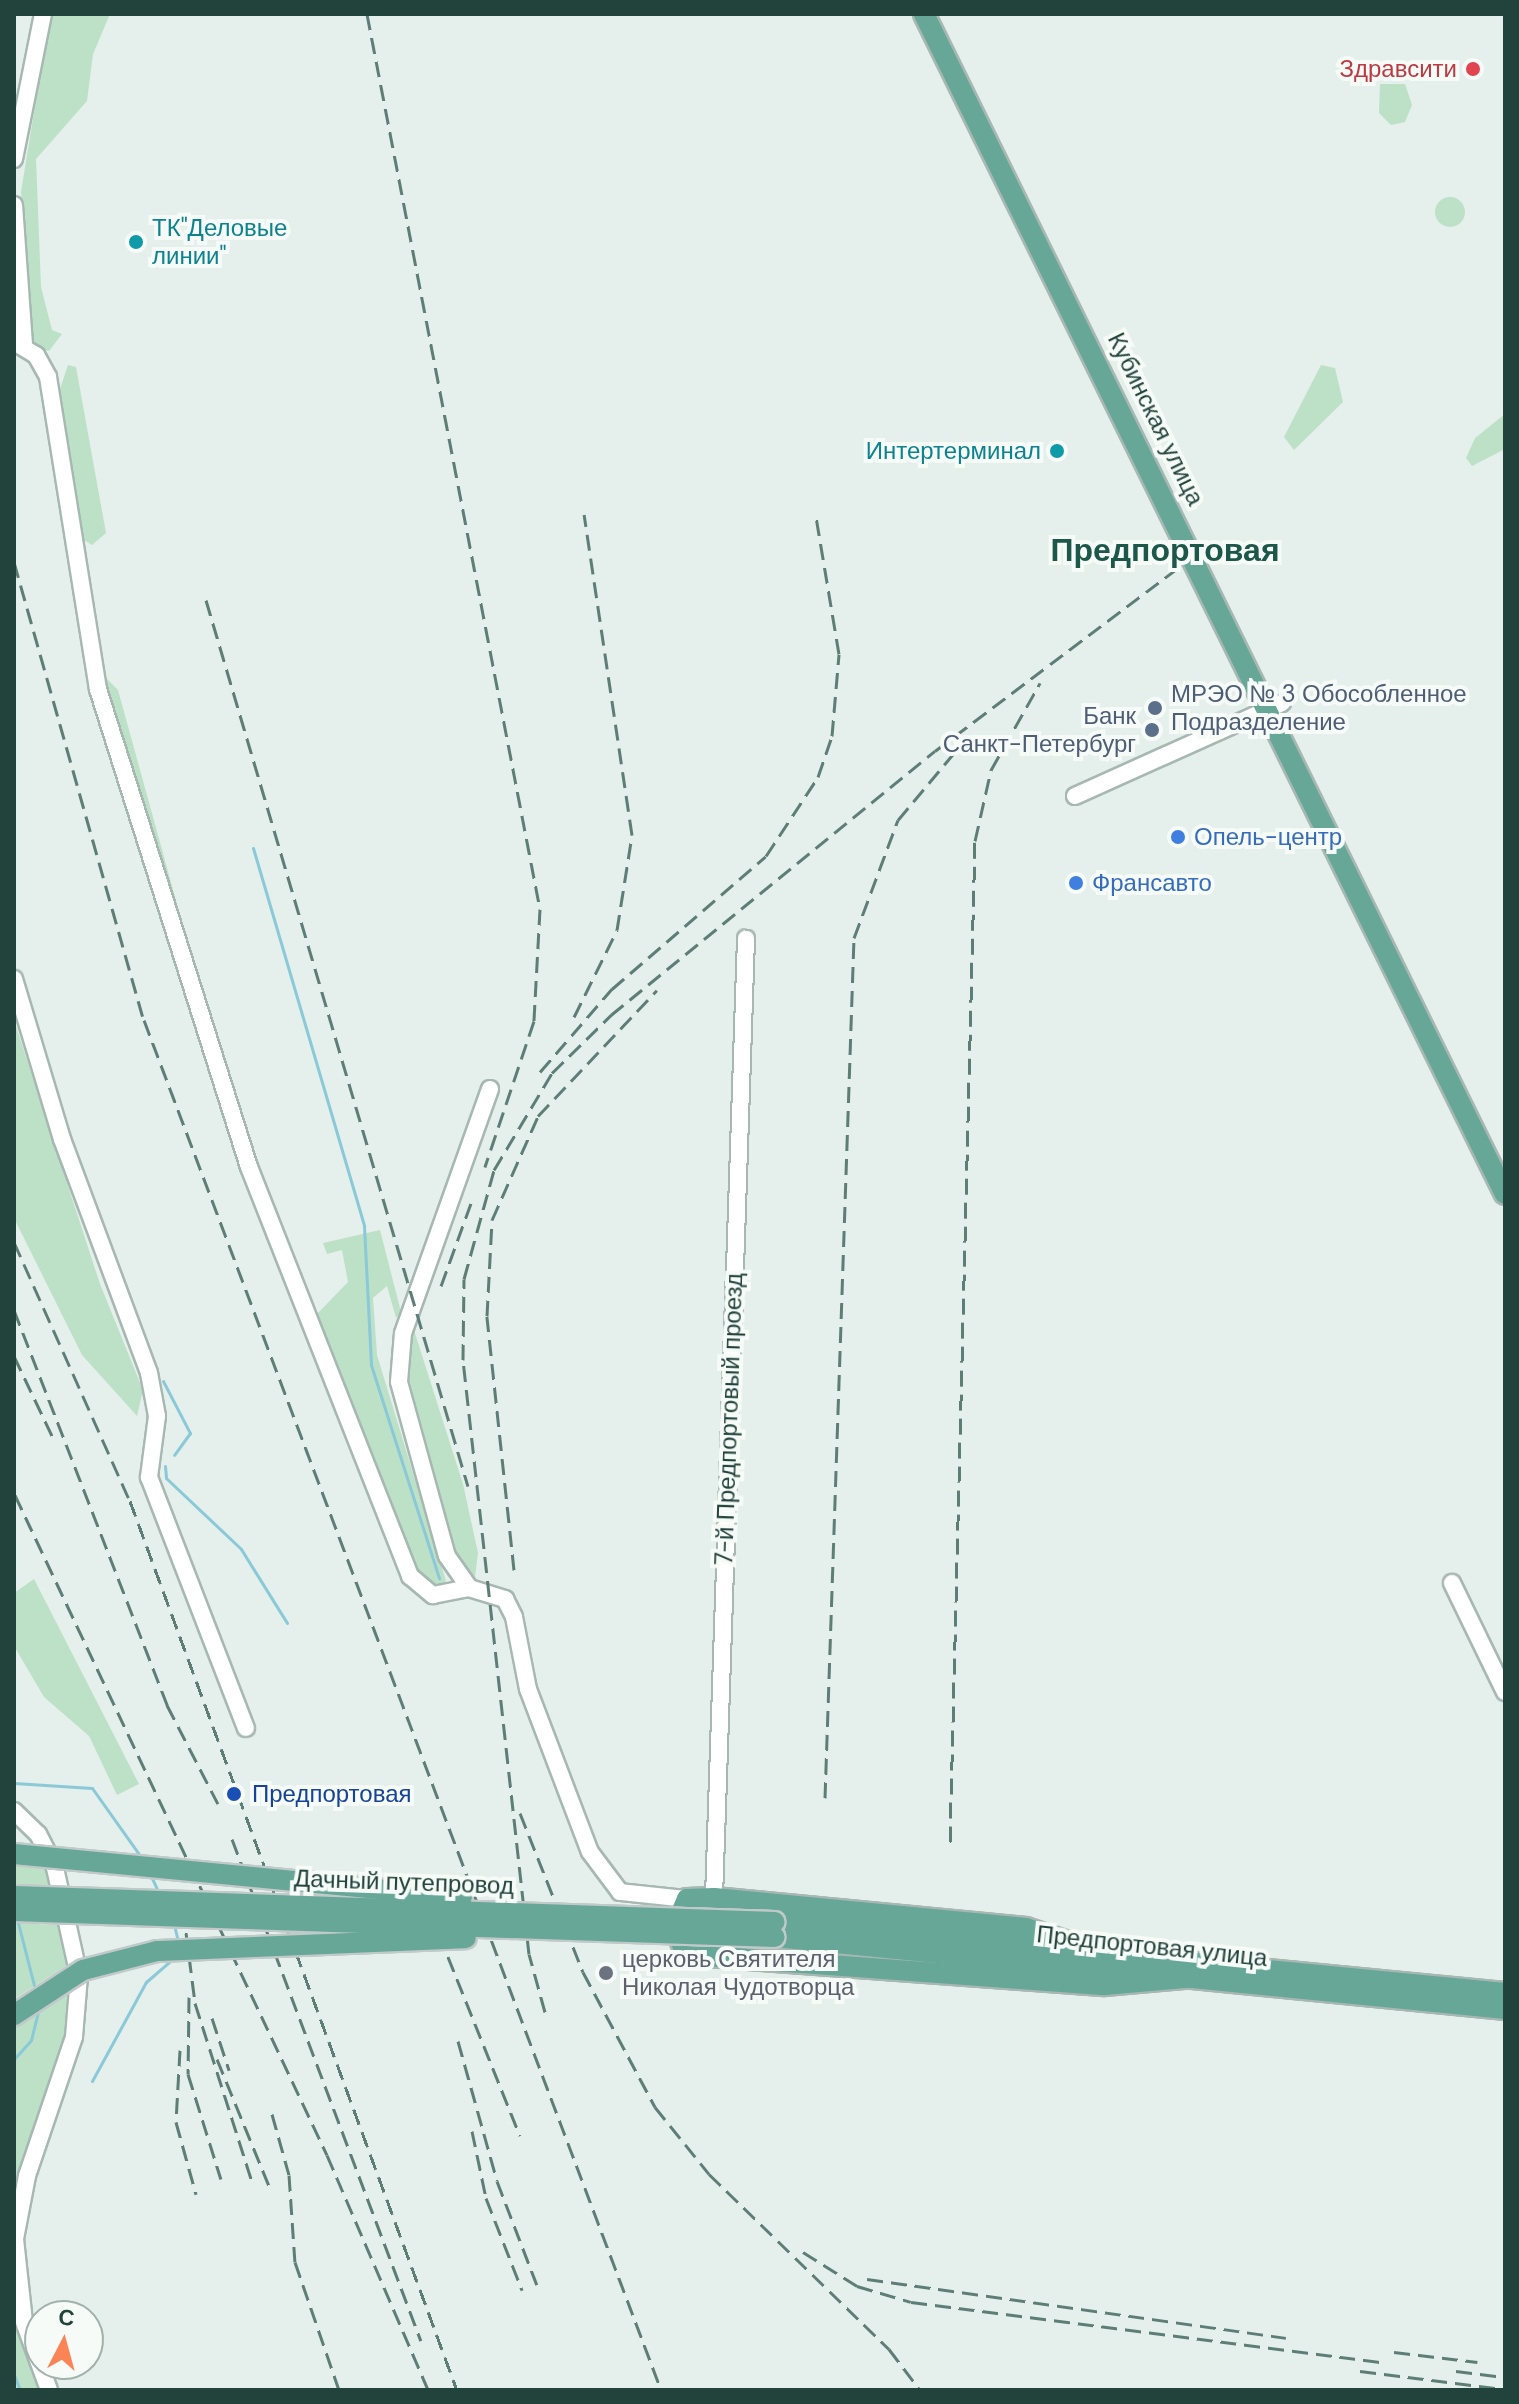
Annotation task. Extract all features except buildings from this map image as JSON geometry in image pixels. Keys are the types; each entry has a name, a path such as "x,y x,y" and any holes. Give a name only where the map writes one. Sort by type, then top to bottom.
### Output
{"main road":[{"name":"Кубинская улица","path":"924,14 1277,705 1505,1194"},
{"name":"Кубинская улица","path":"937,14 1505,1168"},
{"path":"14,1854 625,1914"},
{"name":"Дачный путепровод","path":"14,1896 625,1914 793,1931"},
{"path":"1089,1949 1026,1928 714,1898 687,1899 677,1910 677,1940 707,1956 1105,1985 1195,1977"},
{"name":"Дачный путепровод","path":"14,1911 609,1930 793,1931"},
{"path":"14,2015 83,1970 157,1951 609,1930"},
{"name":"Предпортовая улица","path":"793,1931 1089,1949 1505,1993"},
{"name":"Предпортовая улица","path":"793,1931 1505,2009"}],"street":[{"path":"14,159 43,14"},
{"path":"14,205 19,343 48,377 55,403 113,746 244,1153 410,1576 433,1595 469,1588 505,1599 514,1617 528,1689 570,1805 608,1882 637,1898 687,1899"},
{"path":"1075,796 1277,705"},
{"name":"7-й Предпортовый проезд","path":"714,1898 746,939"},
{"path":"14,979 62,1139 149,1373 157,1416 149,1477 246,1728"},
{"path":"469,1588 435,1521 398,1357 490,1089"},
{"path":"1452,1583 1505,1692"},
{"path":"14,1811 51,1858 79,1976 74,2037 27,2176 15,2239 24,2322 49,2390"}],"green space":[{"path":"50,14 110,14 93,54 87,101 36,159 41,287 52,330 62,334 49,351 38,349 32,338 21,192"},
{"path":"1380,84 1405,84 1412,105 1405,122 1391,125 1379,113"},
{"path":"1450,197 1456,198 1464,206 1464,218 1456,226 1450,227 1444,226 1436,218 1435,212 1436,206 1444,198"},
{"path":"68,365 76,367 106,533 92,545 81,538 60,389"},
{"path":"1321,365 1335,368 1343,402 1294,450 1284,437"},
{"path":"1505,414 1505,449 1472,466 1466,458 1475,438"},
{"path":"104,676 118,690 188,944 181,941"},
{"path":"14,1020 100,1284 143,1390 137,1416 82,1355 14,1218"},
{"path":"380,1230 401,1312 396,1318 387,1286 373,1298 377,1355 446,1581 438,1587 411,1563 317,1325 318,1313 348,1282 342,1250 327,1254 323,1243"},
{"path":"413,1327 463,1484 478,1553 475,1577 454,1550 440,1504 407,1370"},
{"path":"34,1579 139,1784 117,1795 89,1736 44,1697 14,1646 14,1593"},
{"path":"14,1863 45,1868 51,1886 14,1885"},
{"path":"14,1923 60,1925 67,1965 14,1999"},
{"path":"73,1983 60,2057 14,2195 14,2021"},
{"path":"14,2318 24,2347 24,2380 38,2380 42,2390 14,2390"}],"waterway":[{"path":"253,848 364,1226 371,1365 439,1578"},
{"path":"163,1381 190,1433 174,1455"},
{"path":"165,1466 166,1478 241,1549 287,1623"},
{"path":"14,1783 92,1788 141,1857"},
{"path":"150,1874 159,1893"},
{"path":"17,1919 36,1993"},
{"path":"174,1925 178,1941"},
{"path":"92,2081 146,1982 172,1959"},
{"path":"14,2059 31,2040 39,2008"},
{"path":"14,2375 20,2390"}],"railway":[{"path":"367,14 540,909 534,1021 485,1167"},
{"path":"574,1017 617,930 632,835 584,515"},
{"path":"540,1072 612,989 766,856 818,777 832,736 839,654 816,516"},
{"path":"14,562 144,1020 661,2390"},
{"path":"545,2012 529,1954 463,1360 464,1279 494,1170 552,1073 611,1015 935,751 1183,564"},
{"path":"206,600 468,1486"},
{"path":"950,1842 975,841 991,770 1040,683"},
{"path":"825,1798 854,938 898,820 964,741"},
{"path":"514,1570 487,1316 492,1220 538,1116 657,990"},
{"path":"441,1286 471,1203"},
{"path":"14,1242 130,1501 457,2390"},
{"path":"14,1310 167,1705 218,1804"},
{"path":"14,1356 54,1440"},
{"path":"15,1495 327,2155 428,2390"},
{"path":"520,1813 583,1972 655,2107 709,2174 889,2349 920,2390"},
{"path":"232,1839 421,2341"},
{"path":"183,1909 195,2003 253,2185"},
{"path":"430,1912 520,2136"},
{"path":"189,1997 188,2074 221,2179"},
{"path":"212,2018 229,2070"},
{"path":"458,2041 497,2181 537,2285"},
{"path":"180,2050 176,2122 196,2194"},
{"path":"217,2059 270,2188"},
{"path":"272,2114 289,2175 295,2262 339,2390"},
{"path":"472,2131 486,2198 522,2290"},
{"path":"803,2252 857,2286 911,2302 1381,2362"},
{"path":"867,2279 1286,2338"},
{"path":"1394,2352 1477,2362"},
{"path":"1360,2371 1503,2389"},
{"path":"1456,2371 1504,2377"}],"place":[{"name":"Здравсити","path":"1473,69"},
{"name":"ТК\"Деловые линии\"","path":"136,242"},
{"name":"Интертерминал","path":"1057,451"},
{"name":"МРЭО № 3 Обособленное Подразделение","path":"1155,708"},
{"name":"Банк Санкт-Петербург","path":"1152,730"},
{"name":"Опель-центр","path":"1178,837"},
{"name":"Франсавто","path":"1076,883"},
{"name":"Предпортовая","path":"234,1794"},
{"name":"церковь Святителя Николая Чудотворца","path":"606,1973"}],"district":[{"name":"Предпортовая","path":"1165,550"}]}
